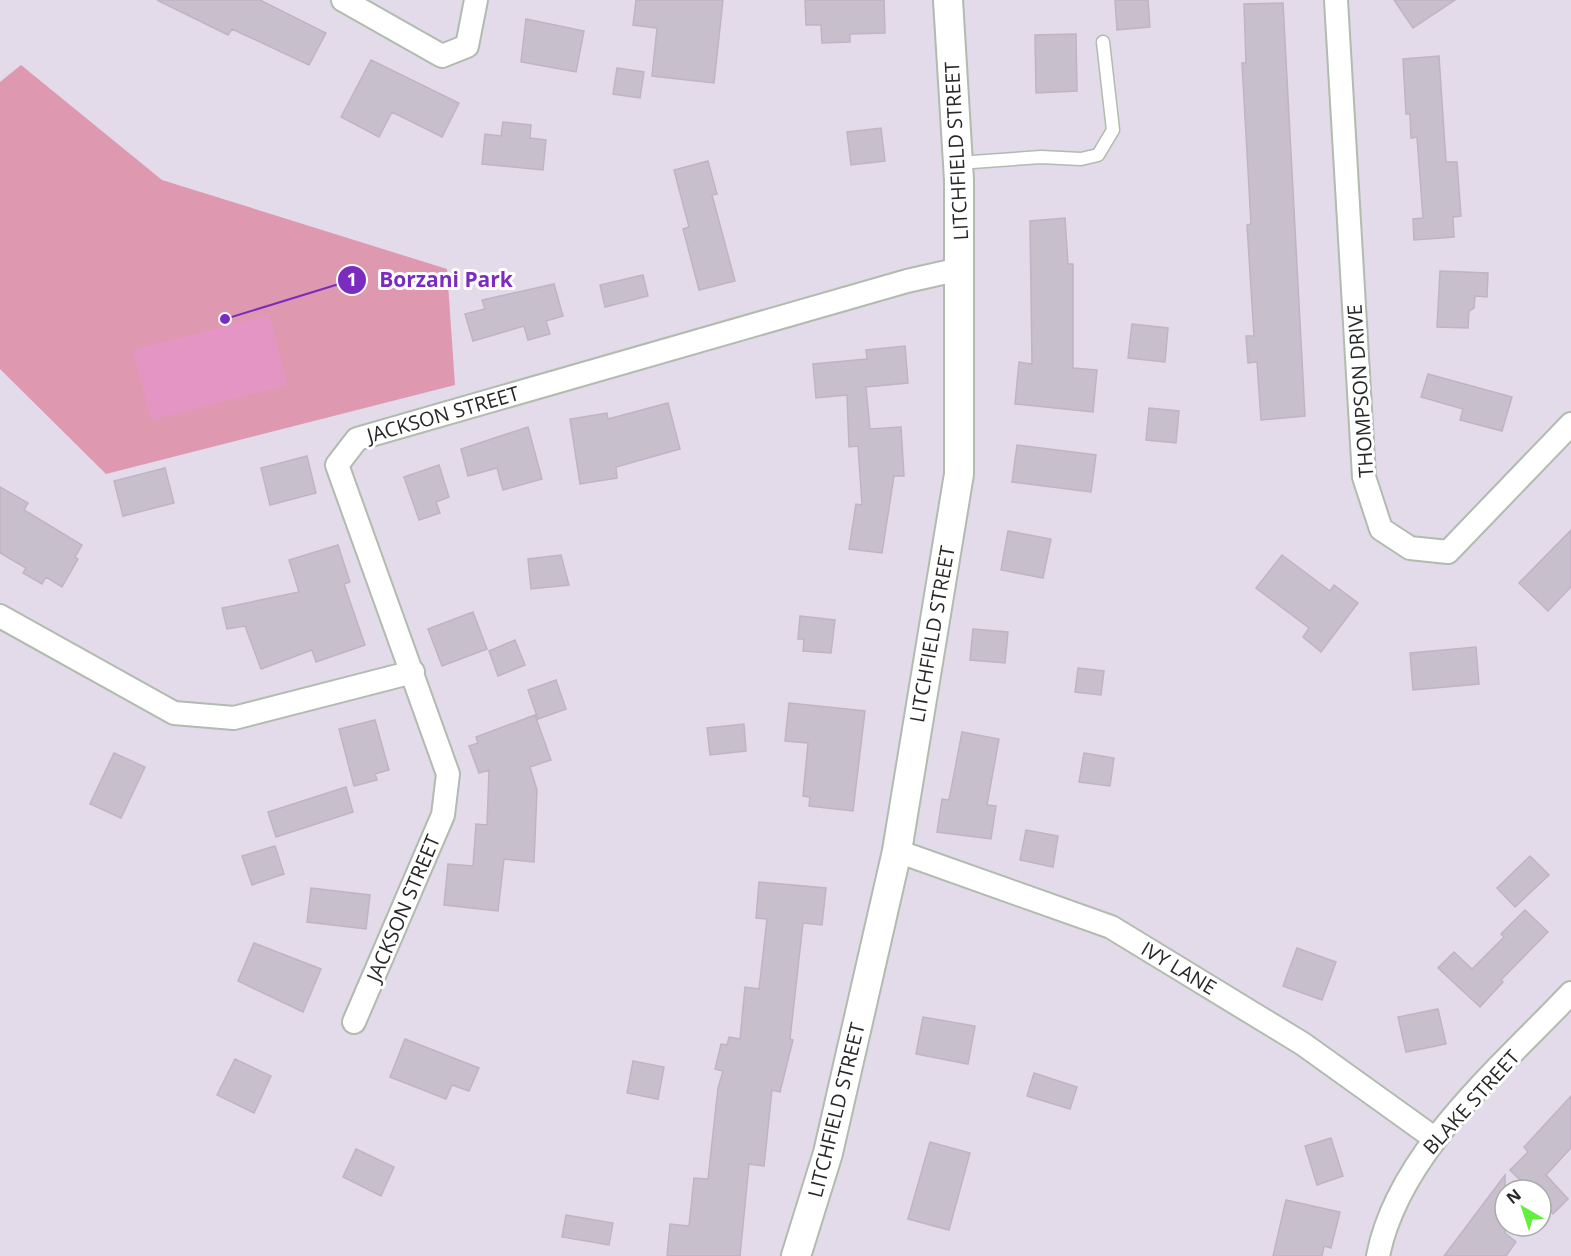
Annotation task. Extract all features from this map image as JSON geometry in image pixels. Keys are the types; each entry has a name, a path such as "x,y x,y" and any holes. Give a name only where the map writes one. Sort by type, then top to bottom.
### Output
{"street":[{"path":"343,0 442,56 468,46 476,0"},
{"name":"LITCHFIELD STREET","path":"796,1256 828,1153 897,851 959,474 958,163 948,0"},
{"name":"THOMPSON DRIVE","path":"1336,0 1364,477 1381,529 1410,548 1448,552 1571,424"},
{"name":"JACKSON STREET","path":"354,1022 443,815 448,774 337,465 357,439 907,281 960,269"},
{"path":"0,616 174,713 234,718 413,672"},
{"name":"IVY LANE","path":"897,851 1111,927 1303,1044 1434,1138"},
{"name":"BLAKE STREET","path":"1378,1256 1382,1233 1399,1194 1434,1138 1571,993"}],"lane":[{"path":"958,163 1041,157 1081,159 1098,154 1113,130 1103,42"}],"shaded area":[{"path":"21,65 162,180 447,269 455,385 106,474 0,369 0,82"},
{"path":"269,315 287,385 151,420 133,350"}],"building":[{"path":"157,0 260,0 326,33 309,65 232,29 228,35"},
{"path":"636,0 723,0 714,83 652,76 657,28 633,25"},
{"path":"805,0 884,0 885,33 850,34 850,42 822,43 821,25 806,25"},
{"path":"1115,0 1148,0 1150,27 1117,30"},
{"path":"1394,0 1455,0 1413,28"},
{"path":"1283,3 1305,416 1261,420 1257,362 1248,363 1246,336 1254,336 1247,225 1251,224 1242,63 1246,63 1244,4"},
{"path":"526,19 584,31 576,72 521,62"},
{"path":"1076,34 1077,91 1036,93 1035,35"},
{"path":"1439,56 1446,162 1457,162 1461,216 1453,217 1454,237 1414,240 1413,219 1423,218 1417,137 1411,138 1410,114 1406,114 1403,59"},
{"path":"371,60 459,103 442,137 392,112 379,137 341,117"},
{"path":"617,68 644,72 640,98 613,94"},
{"path":"503,122 531,125 530,138 546,140 543,170 482,164 485,134 501,136"},
{"path":"881,128 885,161 851,165 847,132"},
{"path":"708,161 717,194 712,195 735,281 699,290 683,229 689,227 674,170"},
{"path":"1065,218 1068,264 1073,264 1073,368 1097,370 1093,412 1015,404 1019,362 1032,364 1030,221"},
{"path":"1440,271 1488,273 1487,297 1475,296 1474,308 1469,311 1468,328 1437,327"},
{"path":"643,275 648,296 605,307 600,285"},
{"path":"554,284 563,316 546,321 550,334 528,340 524,326 473,341 465,314 485,309 482,300"},
{"path":"1132,324 1168,328 1165,362 1128,358"},
{"path":"905,346 908,383 866,387 870,429 901,427 904,476 894,476 882,553 849,549 856,504 862,505 858,446 849,447 847,395 816,398 813,364 867,359 866,350"},
{"path":"1428,374 1512,397 1502,431 1460,420 1463,409 1421,397"},
{"path":"668,403 680,449 616,467 617,478 580,484 570,419 607,413 608,419"},
{"path":"1149,408 1179,411 1176,443 1146,440"},
{"path":"528,427 542,479 503,490 497,468 468,476 461,449"},
{"path":"1017,445 1096,455 1091,492 1012,482"},
{"path":"307,456 316,493 270,505 261,468"},
{"path":"439,465 449,497 436,502 440,513 419,520 404,477"},
{"path":"165,468 174,503 123,516 114,481"},
{"path":"0,487 28,503 24,510 82,545 75,557 78,559 62,587 46,577 42,584 23,573 26,568 0,553"},
{"path":"1571,530 1571,587 1548,611 1519,583"},
{"path":"1008,531 1051,539 1043,578 1001,570"},
{"path":"338,545 350,582 344,584 365,645 316,662 312,650 261,669 245,626 227,629 222,608 299,592 289,560"},
{"path":"561,555 569,585 531,589 528,559"},
{"path":"1282,555 1330,591 1334,585 1358,603 1321,652 1303,637 1309,628 1256,588"},
{"path":"473,612 487,649 442,666 428,629"},
{"path":"800,616 835,620 831,653 803,651 804,639 798,639"},
{"path":"973,629 1008,632 1005,663 970,660"},
{"path":"515,640 525,665 498,676 489,651"},
{"path":"1476,647 1479,684 1413,690 1410,653"},
{"path":"1078,668 1104,671 1101,695 1075,692"},
{"path":"556,680 566,709 538,719 528,690"},
{"path":"789,703 865,711 853,811 809,806 810,797 803,796 808,743 785,741"},
{"path":"535,715 551,760 530,767 537,790 534,862 504,859 498,911 444,905 448,864 473,866 476,824 487,825 489,770 479,773 469,746 478,743 476,737"},
{"path":"375,720 389,770 375,774 377,780 354,786 339,729"},
{"path":"744,724 746,751 710,755 707,728"},
{"path":"962,732 999,739 987,805 996,806 991,839 937,832 942,799 949,800"},
{"path":"114,753 145,767 121,818 90,804"},
{"path":"1084,753 1114,758 1110,786 1079,782"},
{"path":"346,787 353,812 276,837 268,812"},
{"path":"1026,830 1058,836 1053,867 1020,860"},
{"path":"275,846 284,874 252,885 242,856"},
{"path":"1530,856 1549,875 1515,907 1497,888"},
{"path":"759,882 826,888 822,925 803,923 790,1039 793,1040 780,1092 772,1090 764,1166 749,1164 740,1256 667,1256 670,1224 689,1226 694,1178 708,1179 718,1088 723,1071 715,1069 721,1044 727,1045 729,1037 740,1039 745,987 759,989 767,919 756,918"},
{"path":"311,888 370,895 366,929 307,922"},
{"path":"1525,910 1548,932 1501,980 1503,982 1480,1007 1438,968 1454,952 1472,969 1504,937 1501,934"},
{"path":"254,943 321,969 303,1012 238,981"},
{"path":"1297,948 1336,962 1322,1000 1283,986"},
{"path":"1438,1009 1446,1044 1406,1052 1398,1017"},
{"path":"923,1017 975,1026 968,1064 916,1054"},
{"path":"405,1039 479,1068 469,1091 452,1085 446,1099 390,1077"},
{"path":"235,1059 271,1076 254,1113 217,1095"},
{"path":"633,1061 664,1067 658,1099 627,1093"},
{"path":"1034,1073 1077,1087 1070,1109 1027,1096"},
{"path":"1571,1096 1571,1148 1546,1175 1549,1178 1518,1178 1510,1170 1528,1152 1524,1147"},
{"path":"1331,1138 1343,1176 1317,1185 1305,1146"},
{"path":"930,1142 970,1153 949,1230 908,1219"},
{"path":"356,1149 394,1167 381,1196 343,1177"},
{"path":"1553,1183 1568,1199 1553,1214"},
{"path":"1493,1191 1493,1238 1511,1238 1516,1242 1506,1256 1444,1256"},
{"path":"1286,1200 1340,1212 1331,1248 1324,1246 1322,1256 1273,1256"},
{"path":"566,1215 613,1223 609,1245 562,1237"}],"place":[{"name":"Borzani Park","path":"225,319"}]}
